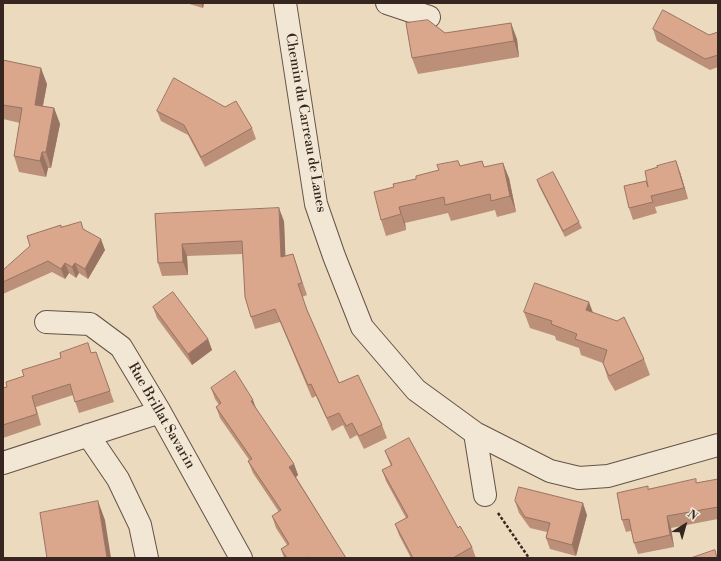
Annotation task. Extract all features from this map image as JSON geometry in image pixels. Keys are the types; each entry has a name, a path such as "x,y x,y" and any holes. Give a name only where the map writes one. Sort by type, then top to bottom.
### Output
{"street":[{"name":"Chemin du Carreau de Lanes","path":"285,3 316,204 334,256 362,328 416,390 475,433 550,471 579,478 608,476 718,445"},
{"path":"387,3 429,17"},
{"name":"Rue Brillat Savarin","path":"46,322 90,324 122,347 241,558"},
{"path":"3,463 160,412"},
{"path":"475,433 485,495"},
{"path":"88,436 121,485 140,525 147,558"}],"path":[{"path":"485,495 529,558"}],"building":[{"path":"663,10 709,35 718,32 718,55 705,59 653,29"},
{"path":"428,20 445,33 511,23 514,41 412,58 406,23"},
{"path":"3,60 41,68 35,105 54,108 46,152 42,152 40,161 14,156 22,108 3,105"},
{"path":"174,78 225,107 236,101 252,128 201,157 184,125 157,111"},
{"path":"458,161 460,166 482,161 484,167 503,163 510,196 491,201 490,194 445,205 444,197 399,207 401,214 381,220 374,192 394,187 393,184 416,179 416,176 439,170 437,165"},
{"path":"676,161 684,188 651,196 653,202 629,208 624,186 646,181 648,187 645,171"},
{"path":"553,172 579,222 563,231 537,180"},
{"path":"279,208 281,257 293,254 302,283 298,284 307,310 339,383 358,375 382,425 359,436 352,423 346,426 339,413 327,418 311,384 308,385 275,309 251,317 245,297 242,241 182,244 183,262 158,263 155,214"},
{"path":"81,222 83,229 101,239 85,269 75,263 72,267 65,263 61,269 48,261 3,282 3,270 30,246 27,236 61,225 61,227"},
{"path":"535,283 589,302 586,310 617,321 624,317 644,359 609,376 603,363 607,350 575,339 577,334 551,324 552,321 524,312"},
{"path":"173,292 208,339 188,354 153,307"},
{"path":"88,343 91,353 96,352 110,391 75,402 70,384 32,396 37,414 3,425 3,388 7,387 6,382 24,376 22,370 61,358 60,353"},
{"path":"235,371 253,400 251,401 294,464 289,467 346,558 287,558 281,549 289,544 272,516 281,510 248,461 252,459 216,407 221,403 211,388"},
{"path":"409,438 458,528 460,526 472,547 453,558 413,558 395,524 408,517 382,470 392,465 385,451"},
{"path":"696,479 696,483 718,479 718,507 667,516 670,535 634,543 629,519 622,520 617,493 648,486 648,489"},
{"path":"519,487 583,503 572,545 546,538 550,523 525,517 515,501"},
{"path":"98,501 107,558 47,558 40,513"},
{"path":"715,550 717,558 691,558"}]}
